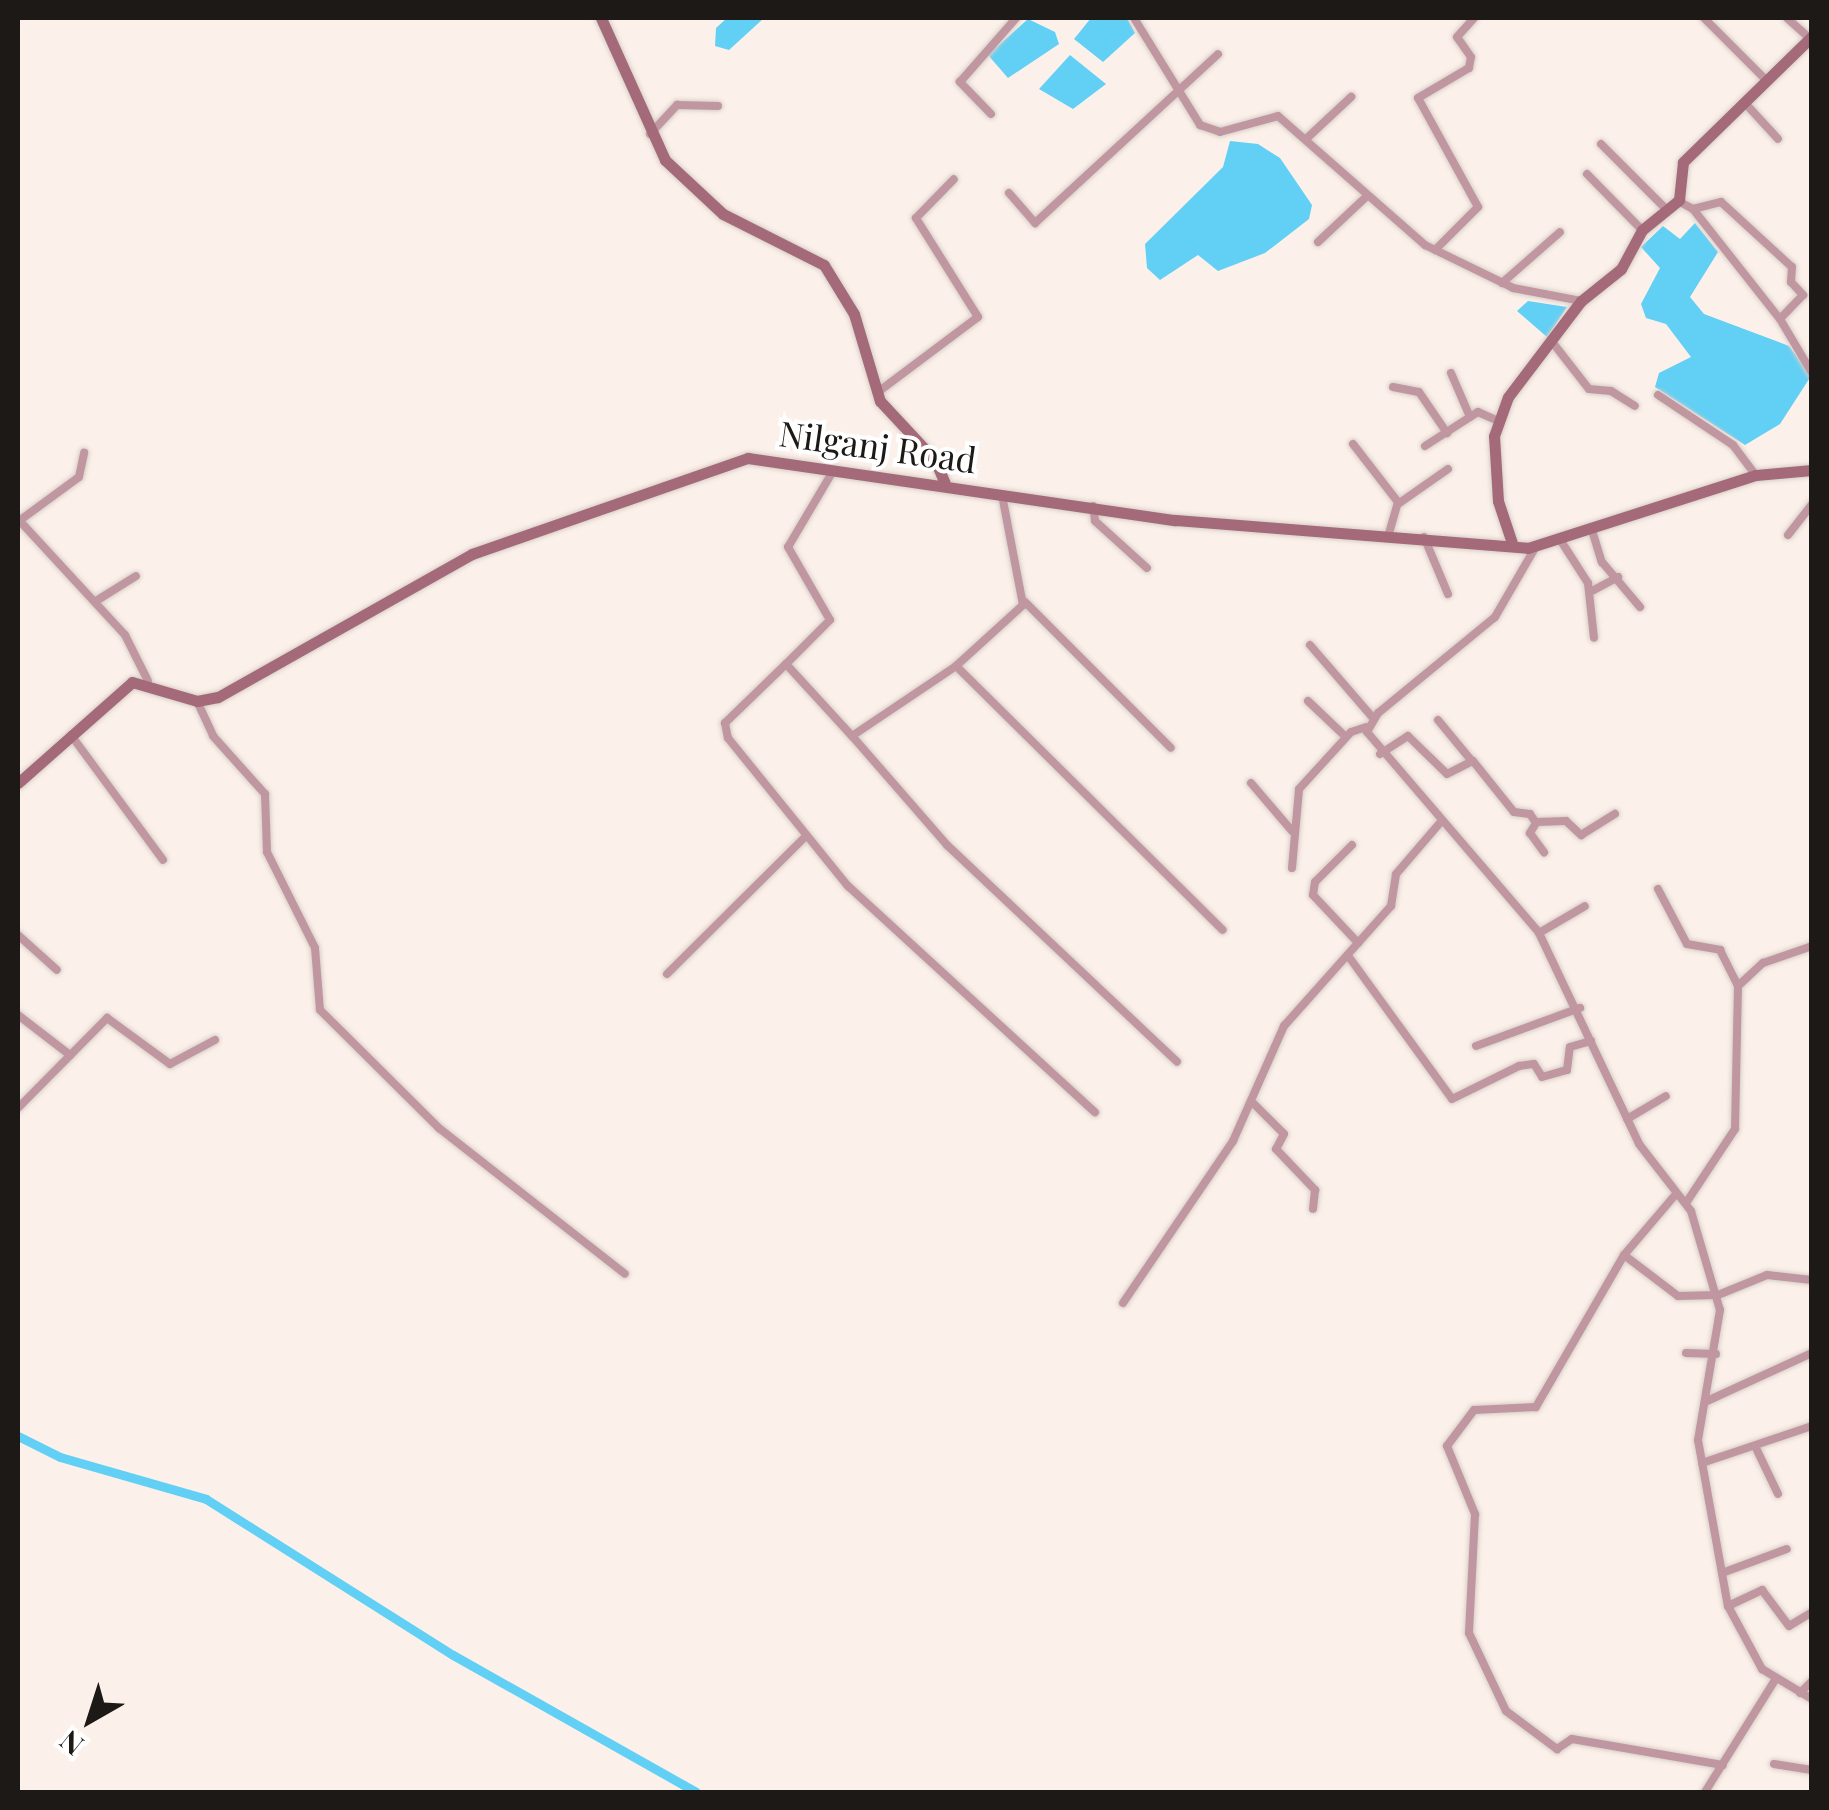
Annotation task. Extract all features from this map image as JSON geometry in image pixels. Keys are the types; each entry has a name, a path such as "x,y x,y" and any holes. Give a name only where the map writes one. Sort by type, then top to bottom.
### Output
{"street":[{"path":"601,18 649,136 703,200 824,265 854,314 878,392 945,483"},
{"path":"991,114 960,82 1016,18"},
{"path":"1134,18 1179,88 1188,113 1208,130 1275,115 1366,197 1436,250 1502,283 1581,301"},
{"path":"1436,250 1478,207 1418,98 1469,68 1472,57 1457,37 1474,18"},
{"path":"1704,18 1766,80"},
{"path":"1678,202 1683,162 1810,37 1787,18"},
{"path":"1010,193 1035,223 1218,54"},
{"path":"1306,139 1351,98"},
{"path":"1743,101 1778,139"},
{"path":"649,136 677,105 718,106"},
{"path":"1600,144 1665,208"},
{"path":"1588,174 1642,230"},
{"path":"878,392 978,317 916,217 954,178"},
{"path":"1318,242 1366,197"},
{"path":"1513,546 1498,500 1496,420 1581,301 1617,274 1642,230 1665,208 1678,202 1693,209 1780,318 1812,373"},
{"path":"1693,209 1719,202 1791,266 1791,282 1803,295 1780,318"},
{"path":"1502,283 1560,232"},
{"path":"1553,344 1588,389 1611,390 1635,406"},
{"path":"1451,373 1470,417"},
{"path":"1394,387 1419,392 1447,433"},
{"path":"1658,396 1733,445 1756,475"},
{"path":"1425,446 1482,412 1496,420"},
{"path":"1353,444 1398,504"},
{"path":"84,453 79,477 18,520 96,601 137,651 148,681"},
{"name":"Nilganj Road","path":"198,701 495,546 740,460 835,466 1175,520 1535,548 1561,542 1590,526 1756,475 1812,470"},
{"path":"835,466 788,546 830,620 724,726 804,838 1095,1112"},
{"path":"1389,534 1398,504 1448,469"},
{"path":"1001,490 1024,602 1171,748"},
{"path":"1093,504 1095,521 1147,568"},
{"path":"1788,536 1812,504"},
{"path":"1590,526 1602,562 1640,607"},
{"path":"1424,537 1448,594"},
{"path":"1561,542 1590,592 1587,624 1594,638"},
{"path":"1292,868 1292,831 1300,790 1346,737 1366,727 1495,617 1535,548"},
{"path":"96,601 136,576"},
{"path":"1590,592 1618,577"},
{"path":"852,736 956,666 1024,602"},
{"path":"1310,646 1373,718"},
{"path":"786,664 947,846 1178,1062"},
{"path":"956,666 1223,930"},
{"path":"18,783 118,690 148,681 198,701 213,736 264,794 269,861 314,948 320,1010 439,1128 624,1274"},
{"path":"1308,700 1346,737"},
{"path":"1438,720 1514,812 1536,822 1566,821 1581,836 1615,814"},
{"path":"1366,727 1380,754 1539,933 1580,1008 1627,1118 1676,1194 1686,1203 1718,1294 1716,1354 1702,1463 1728,1606 1748,1650 1775,1680 1812,1699"},
{"path":"71,735 163,860"},
{"path":"1380,754 1408,736 1448,774 1471,760"},
{"path":"1252,784 1292,831"},
{"path":"1536,822 1530,833 1544,852"},
{"path":"1123,1303 1254,1104 1284,1026 1349,957 1395,900 1396,874 1439,824"},
{"path":"667,974 804,838"},
{"path":"1352,844 1316,882 1313,895 1358,943"},
{"path":"1658,889 1687,944 1718,948 1738,986 1736,1129 1686,1203"},
{"path":"1539,933 1585,906"},
{"path":"18,935 57,970"},
{"path":"1738,986 1763,962 1812,946"},
{"path":"1349,957 1452,1099 1520,1066 1534,1064 1543,1077 1567,1070 1570,1047 1591,1041"},
{"path":"1476,1046 1580,1008"},
{"path":"18,1015 70,1055"},
{"path":"18,1108 109,1017 170,1064 216,1040"},
{"path":"1627,1118 1666,1096"},
{"path":"1254,1104 1284,1134 1276,1149 1315,1190 1313,1209"},
{"path":"1676,1194 1624,1255 1536,1407 1474,1410 1450,1435 1448,1450 1474,1514 1469,1633 1500,1705 1553,1748 1572,1739 1723,1765"},
{"path":"1624,1255 1676,1296 1718,1294 1766,1275 1812,1280"},
{"path":"1686,1353 1716,1354"},
{"path":"1707,1401 1812,1354"},
{"path":"1702,1463 1812,1426"},
{"path":"1755,1446 1778,1494"},
{"path":"1722,1573 1787,1549"},
{"path":"1728,1606 1762,1590 1789,1626 1812,1612"},
{"path":"1705,1792 1775,1680"},
{"path":"1800,1693 1812,1681"},
{"path":"1774,1764 1812,1770"}],"water":[{"path":"727,18 764,18 729,50 715,46 716,28"},
{"path":"1091,18 1127,18 1135,33 1103,62 1074,39"},
{"path":"1028,19 1055,32 1059,44 1008,78 988,55"},
{"path":"1070,55 1106,84 1073,109 1039,89"},
{"path":"1230,141 1258,144 1280,158 1312,205 1309,219 1265,253 1218,271 1198,255 1160,280 1147,268 1145,244 1223,167"},
{"path":"1695,223 1718,252 1690,297 1704,314 1789,346 1811,376 1780,424 1745,445 1655,387 1659,373 1691,357 1666,324 1646,318 1641,304 1660,268 1641,247 1663,226 1680,239"},
{"path":"1528,301 1567,307 1547,337 1517,311"}],"waterway":[{"path":"18,1436 60,1457 206,1499 453,1655 696,1792"}]}
